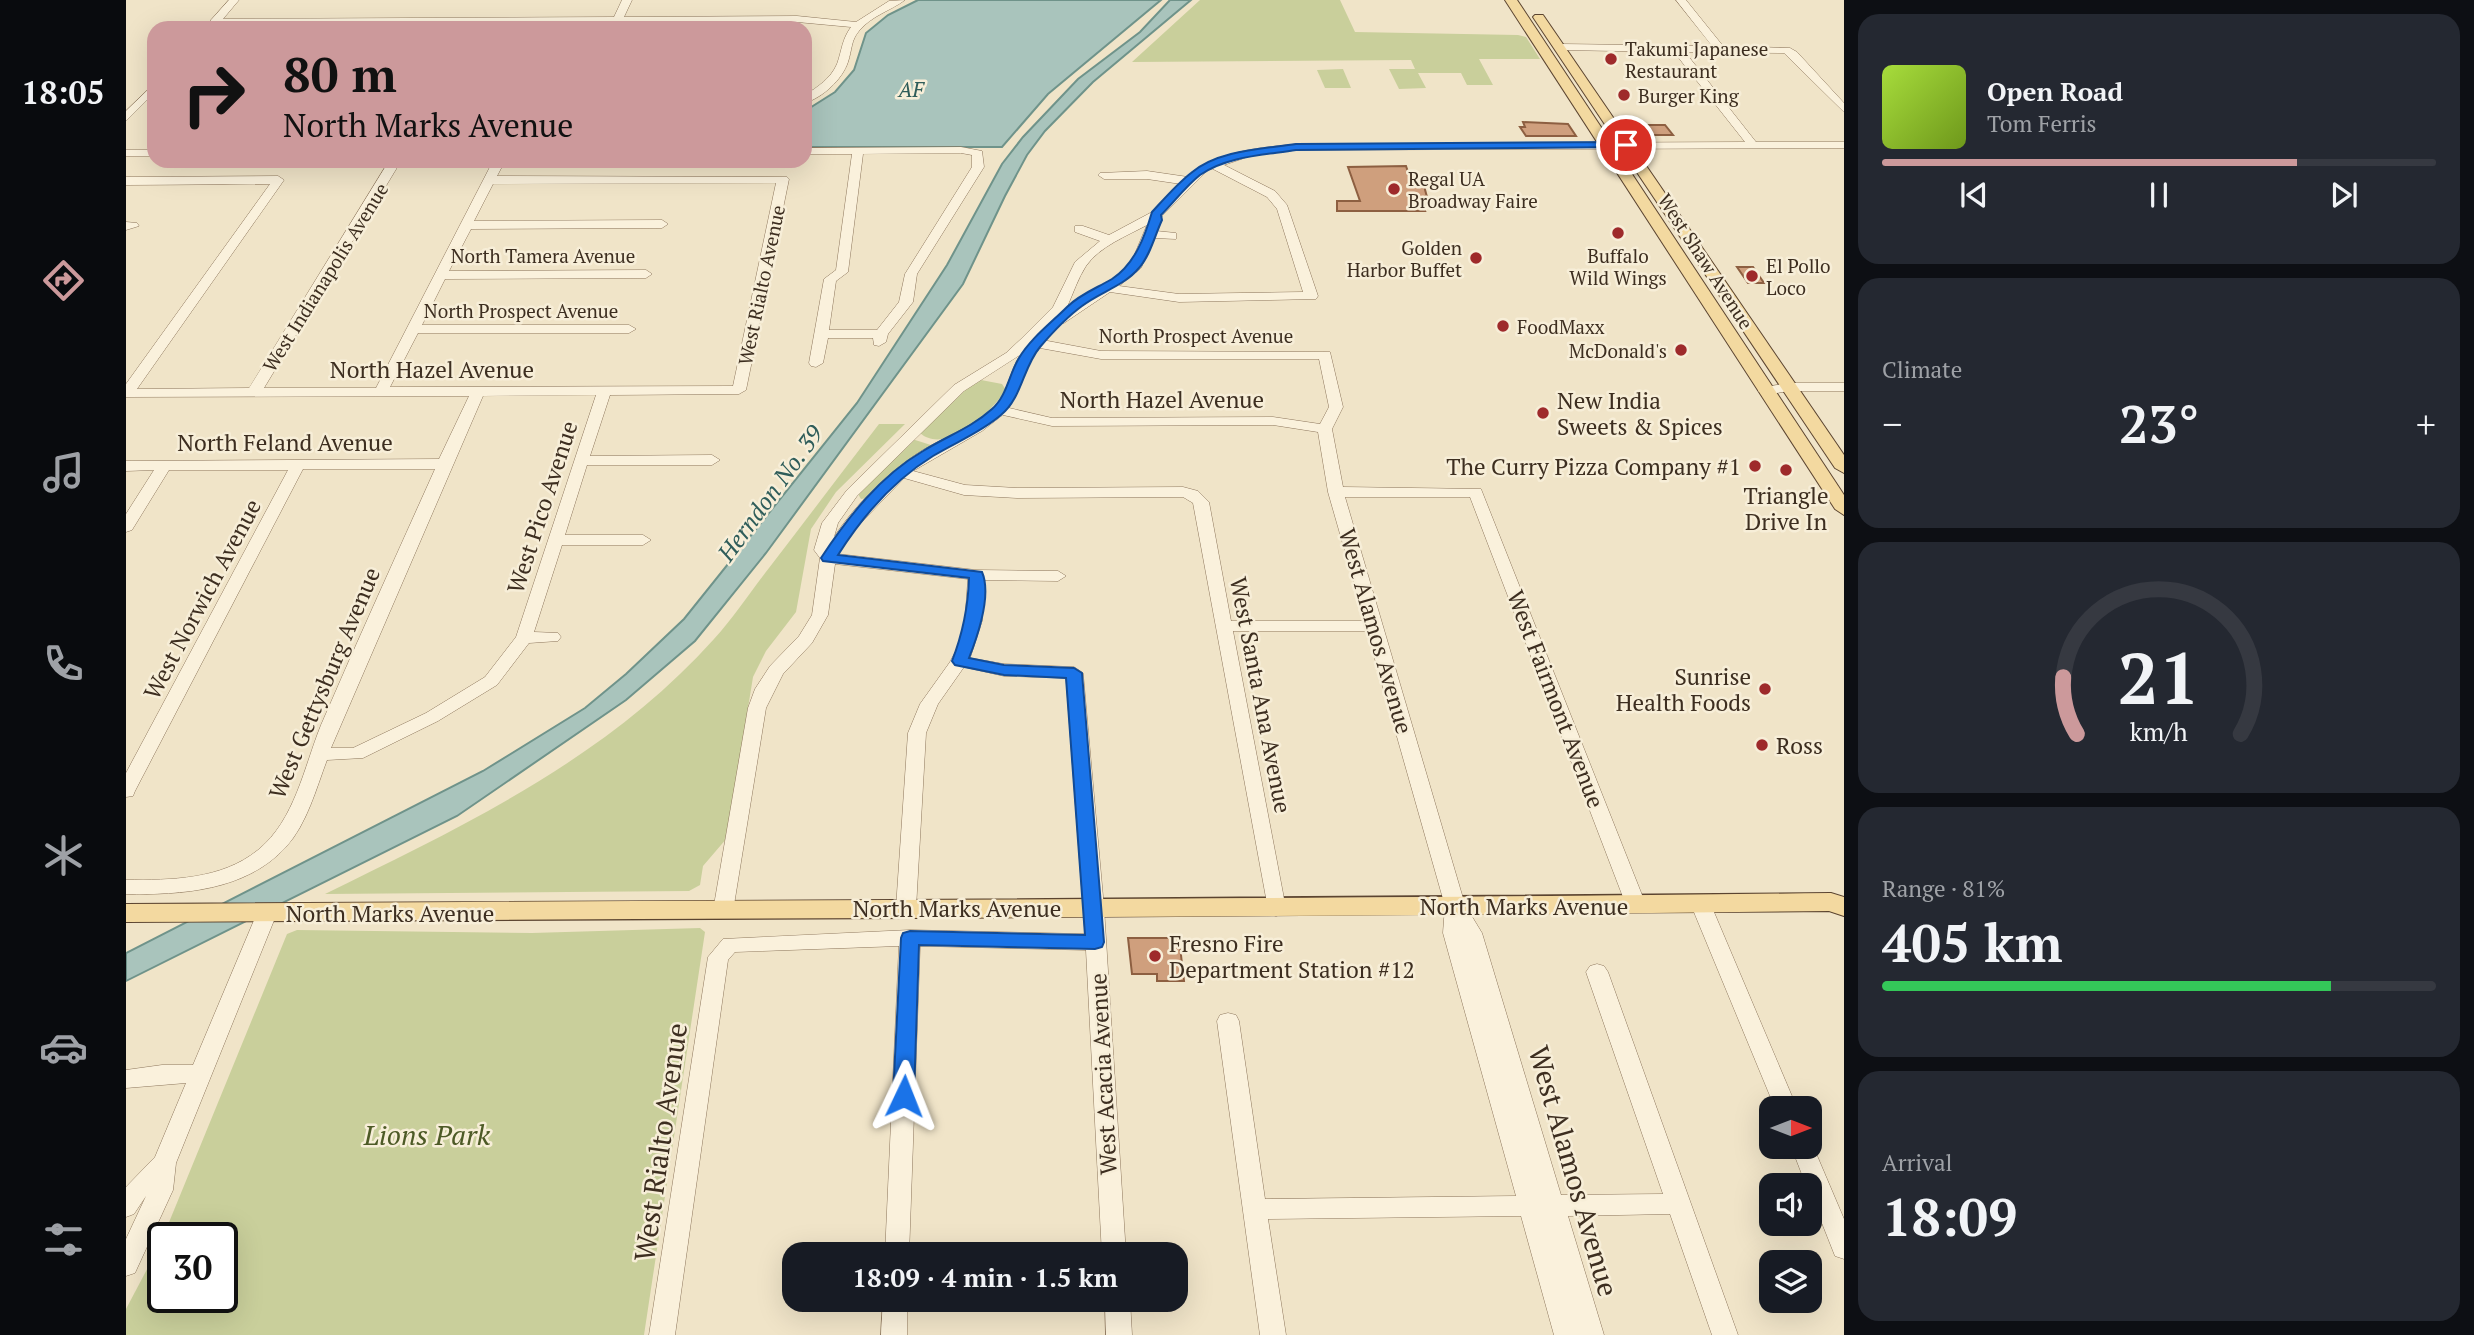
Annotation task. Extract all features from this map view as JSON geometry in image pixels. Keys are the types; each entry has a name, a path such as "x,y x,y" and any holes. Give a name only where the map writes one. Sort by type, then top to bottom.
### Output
{"main road":[{"name":"West Shaw Avenue","path":"1511,0 1765,391 1836,489 1844,509"},
{"name":"West Shaw Avenue","path":"1534,9 1844,468"},
{"path":"1532,31 1543,35 1554,49 1562,49"},
{"path":"1670,244 1686,250 1713,290 1739,312"},
{"name":"North Marks Avenue","path":"126,913 906,908 1276,909 1700,905 1840,899"}],"street":[{"path":"215,21 234,0"},
{"path":"618,20 626,0"},
{"path":"812,94 834,77 842,64 848,39 859,25 878,10 900,0"},
{"path":"1681,0 1721,50"},
{"path":"753,21 797,19 859,25"},
{"path":"537,21 635,21"},
{"path":"1562,49 1791,52 1844,109"},
{"path":"1678,50 1753,145"},
{"path":"126,118 147,96"},
{"path":"723,911 757,708 764,689 776,670 806,639 820,615 828,558 858,516 901,472 977,428 1000,410 1014,387 1031,343 1059,309 1080,265 1108,241 1156,215 1188,181 1213,164 1248,153 1296,147 1844,145"},
{"path":"812,151 961,150 978,153 978,167 911,274 906,302 880,338 822,334"},
{"path":"816,363 830,279 842,272 858,151"},
{"path":"126,153 147,153"},
{"path":"1106,287 1162,297 1311,296 1283,208 1271,194 1213,164"},
{"name":"West Indianapolis Avenue","path":"254,392 391,168"},
{"path":"381,392 495,168"},
{"path":"1104,174 1147,175 1188,181"},
{"name":"West Rialto Avenue","path":"489,180 783,179 739,390"},
{"path":"126,180 278,180 126,393"},
{"path":"1058,576 976,575 828,558 822,550 839,508 949,397 974,377 1031,343 1078,303 1128,273 1143,252 1156,215"},
{"path":"466,225 662,225"},
{"path":"1079,229 1108,241 1128,244 1143,252"},
{"path":"1148,234 1172,236"},
{"name":"North Tamera Avenue","path":"441,275 646,274"},
{"name":"North Prospect Avenue","path":"413,329 629,329"},
{"name":"North Prospect Avenue","path":"1031,343 1101,355 1325,355"},
{"name":"West Alamos Avenue","path":"1325,355 1336,407 1325,429 1336,492 1455,906 1453,933 1542,1206 1591,1335"},
{"path":"974,377 997,379 1014,387"},
{"path":"1765,391 1844,387"},
{"name":"North Hazel Avenue","path":"126,393 739,390"},
{"name":"West Gettysburg Avenue","path":"126,887 192,886 250,864 271,850 289,829 318,754 478,391"},
{"name":"West Pico Avenue","path":"318,754 356,754 432,717 491,681 524,638 604,391"},
{"path":"1792,391 1844,396"},
{"name":"North Hazel Avenue","path":"1000,410 1052,422 1273,421 1325,429"},
{"path":"912,434 925,441 946,444"},
{"path":"580,460 712,460"},
{"name":"North Feland Avenue","path":"126,466 444,464"},
{"name":"West Norwich Avenue","path":"126,791 298,465"},
{"path":"126,527 164,466"},
{"name":"West Santa Ana Avenue","path":"901,472 964,490 1193,494 1201,502 1276,909"},
{"name":"West Fairmont Avenue","path":"1336,492 1476,492 1636,905"},
{"path":"555,540 643,540"},
{"path":"906,908 917,733 925,708 960,661 972,632 976,608 976,575"},
{"path":"1223,626 1374,626"},
{"path":"524,638 552,637"},
{"name":"West Acacia Avenue","path":"960,661 1015,671 1074,673 1094,908 1113,1242"},
{"path":"1700,905 1781,1096"},
{"path":"126,1265 161,1190 164,1163 267,913"},
{"path":"898,1242 910,938"},
{"name":"North Marks Avenue","path":"718,957 730,944 910,938 1095,942"},
{"name":"West Rialto Avenue","path":"662,1335 718,957"},
{"path":"1597,972 1724,1335"},
{"path":"1228,1021 1273,1335"},
{"path":"126,1079 162,1074 201,1074"},
{"path":"1807,1159 1844,1248"},
{"path":"126,1207 137,1190 164,1163"},
{"path":"1255,1209 1679,1204"},
{"name":"West Alamos Avenue","path":"1542,1206 1567,1335"},
{"path":"894,1335 895,1312"},
{"path":"1118,1312 1119,1335"}],"green space":[{"path":"1200,0 1340,0 1355,32 1518,35 1526,37 1540,59 1479,59 1493,85 1467,85 1461,73 1418,73 1426,88 1399,89 1389,69 1415,69 1411,60 1132,62"},
{"path":"1343,69 1351,88 1325,88 1317,70"},
{"path":"981,380 1002,384 1006,390 979,419 968,428 942,439 931,439 920,433 958,395"},
{"path":"879,424 905,424 836,492 811,529 796,612 766,651 753,677 727,838 703,866 700,885 689,891 325,894 482,814 581,754 628,720 672,682 721,631"},
{"path":"912,439 934,446 868,498 861,499 858,494"},
{"name":"Lions Park","path":"700,928 705,932 644,1335 126,1335 126,1309 147,1269 147,1313 238,1313 238,1222 169,1222 287,934 297,930 532,933"}],"water":[{"name":"AF","path":"918,0 1161,0 1048,94 1002,147 812,147 812,107 835,92 854,70 866,33 888,15"},
{"path":"1170,0 1191,0 1093,82 1045,131 1027,155 963,284 766,553 695,641 626,700 457,816 126,981 126,953 483,771 585,708 626,674 684,619 857,403 947,265 1002,164 1023,137 1078,79 1140,32"}],"building":[{"path":"1523,122 1568,124 1576,136 1526,136 1520,127 1525,127"},
{"path":"1642,125 1665,125 1673,135 1649,135"},
{"name":"Regal UA Broadway Faire","path":"1406,166 1408,172 1417,176 1424,186 1428,205 1422,205 1425,211 1337,211 1337,201 1360,201 1348,167"},
{"name":"El Pollo Loco","path":"1737,267 1753,267 1764,283 1748,283"},
{"name":"Fresno Fire Department Station #12","path":"1128,938 1179,938 1184,981 1157,981 1157,974 1132,974"}],"place":[{"name":"Takumi Japanese Restaurant","path":"1611,59"},
{"name":"Burger King","path":"1624,95"},
{"name":"Regal UA Broadway Faire","path":"1394,189"},
{"name":"Buffalo Wild Wings","path":"1618,233"},
{"name":"Golden Harbor Buffet","path":"1476,258"},
{"name":"El Pollo Loco","path":"1752,276"},
{"name":"FoodMaxx","path":"1503,326"},
{"name":"McDonald's","path":"1681,350"},
{"name":"New India Sweets & Spices","path":"1543,413"},
{"name":"The Curry Pizza Company #1","path":"1755,466"},
{"name":"Triangle Drive In","path":"1786,470"},
{"name":"Sunrise Health Foods","path":"1765,689"},
{"name":"Ross","path":"1762,745"},
{"name":"Fresno Fire Department Station #12","path":"1155,956"}],"route":[{"path":"904,1096 910,938 1095,942 1074,673 1004,670 960,661 972,632 976,608 976,575 828,558 836,550 849,526 901,472 929,453 977,428 1000,410 1014,387 1024,359 1036,344 1078,303 1118,280 1136,265 1156,215 1204,168 1248,153 1296,147 1626,145"}],"water label":[{"name":"Herndon No. 39","path":"770,493"}]}
